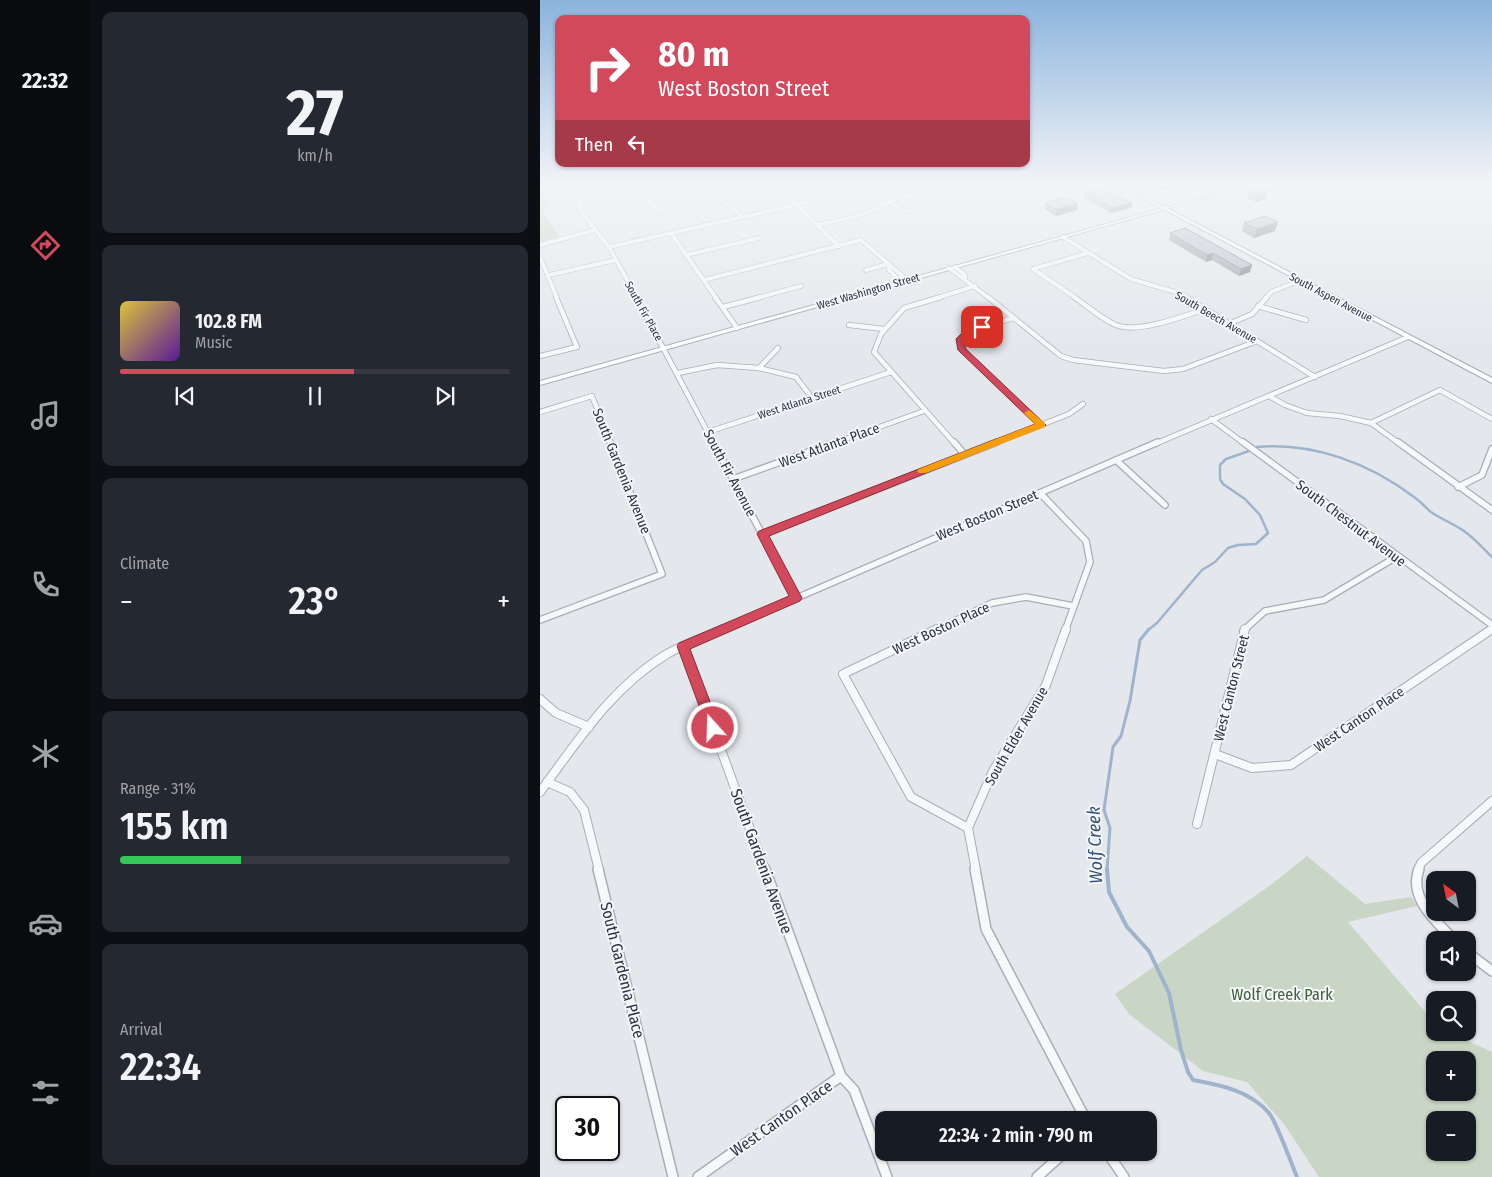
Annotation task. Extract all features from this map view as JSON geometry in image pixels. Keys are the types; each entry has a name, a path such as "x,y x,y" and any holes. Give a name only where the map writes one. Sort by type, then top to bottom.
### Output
{"main road":[{"name":"West Washington Street","path":"540,383 1055,239"},
{"name":"South Aspen Avenue","path":"1222,239 1492,381"}],"street":[{"path":"540,245 562,239"},
{"name":"South Fir Place","path":"602,239 609,247 664,348"},
{"path":"609,247 645,239"},
{"path":"675,239 737,328"},
{"path":"686,255 756,239"},
{"path":"832,239 839,246"},
{"name":"South Beech Avenue","path":"1065,239 1131,280 1182,294 1314,377"},
{"path":"704,280 862,240 888,264 889,270 904,281"},
{"path":"1088,253 1032,269 1116,324 1130,328 1145,327 1206,309"},
{"path":"540,257 577,346 540,356"},
{"path":"549,276 616,260"},
{"path":"866,270 888,264"},
{"path":"952,268 959,276 965,278 1061,356 1073,360 1164,371 1183,369 1257,341"},
{"path":"1229,324 1252,314 1271,292 1300,280"},
{"path":"723,307 801,286"},
{"path":"964,454 924,411 874,352 874,346 894,316 904,308 975,286"},
{"path":"1258,306 1306,320"},
{"path":"1013,318 967,332 959,340 962,350 1042,425"},
{"path":"849,325 884,329"},
{"name":"West Boston Street","path":"589,727 617,692 632,678 656,660 683,646 1408,337"},
{"name":"South Fir Avenue","path":"664,348 796,598"},
{"path":"759,368 778,348"},
{"path":"678,372 717,365 759,368 796,377 812,398"},
{"name":"West Atlanta Street","path":"708,432 891,372"},
{"path":"1371,423 1440,390 1492,419"},
{"name":"South Gardenia Avenue","path":"540,412 592,396 662,574 540,620"},
{"path":"1269,396 1285,406 1306,413 1340,416 1371,423 1492,510"},
{"path":"763,534 1070,414 1083,404"},
{"name":"West Atlanta Place","path":"734,479 924,411"},
{"name":"South Chestnut Avenue","path":"1212,419 1492,627"},
{"path":"1458,487 1482,475 1492,449"},
{"path":"1116,460 1165,505"},
{"name":"South Elder Avenue","path":"968,828 993,771 1046,685 1090,562 1086,540 1040,493"},
{"name":"West Canton Street","path":"1197,824 1243,631 1265,611 1324,600 1396,556"},
{"name":"West Boston Place","path":"968,828 910,797 843,674 992,603 1026,597 1073,606"},
{"name":"West Canton Place","path":"1214,754 1252,768 1291,765 1492,627"},
{"name":"South Gardenia Avenue","path":"683,646 841,1076 854,1090 887,1177"},
{"path":"540,699 549,709 561,717 589,727 540,792"},
{"name":"South Gardenia Place","path":"547,782 570,792 584,810 673,1177"},
{"path":"1446,931 1421,902 1415,887 1415,875 1421,863 1492,801"},
{"path":"968,828 986,929 1081,1111"},
{"path":"1476,959 1492,971"},
{"name":"West Canton Place","path":"698,1177 841,1076"},
{"path":"1037,1177 1055,1161"},
{"path":"1113,1161 1124,1177"}],"green space":[{"path":"540,239 551,239 540,243"},
{"name":"Wolf Creek Park","path":"1307,856 1365,904 1411,897 1417,906 1348,922 1426,1013 1426,1041 1468,1041 1492,1052 1492,1177 1319,1177 1284,1124 1247,1082 1203,1071 1129,1014 1115,994 1272,884"}],"building":[{"path":"1180,239 1205,239 1252,265 1241,269 1213,253 1207,255"}],"waterway":[{"path":"1257,447 1299,448 1340,457 1359,465 1397,485 1431,512 1464,531 1492,557"},
{"name":"Wolf Creek","path":"1148,630 1157,623 1202,570 1215,562 1228,548 1238,545 1256,544 1268,533 1260,515 1245,499 1223,484 1220,479 1220,465 1226,459 1249,451"},
{"name":"Wolf Creek","path":"1107,869 1110,828 1104,810 1113,747 1121,736 1130,701 1140,640 1148,630"},
{"name":"Wolf Creek","path":"1107,869 1109,892 1127,927 1149,951 1169,993 1181,1050 1188,1072 1193,1080 1234,1090 1261,1105 1269,1113 1276,1125 1297,1177"}],"slow traffic":[{"path":"922,471 1042,425 1029,413"}],"route":[{"path":"713,728 683,646 796,598 763,534 1042,425 962,350 959,340 967,332 982,327"}]}
